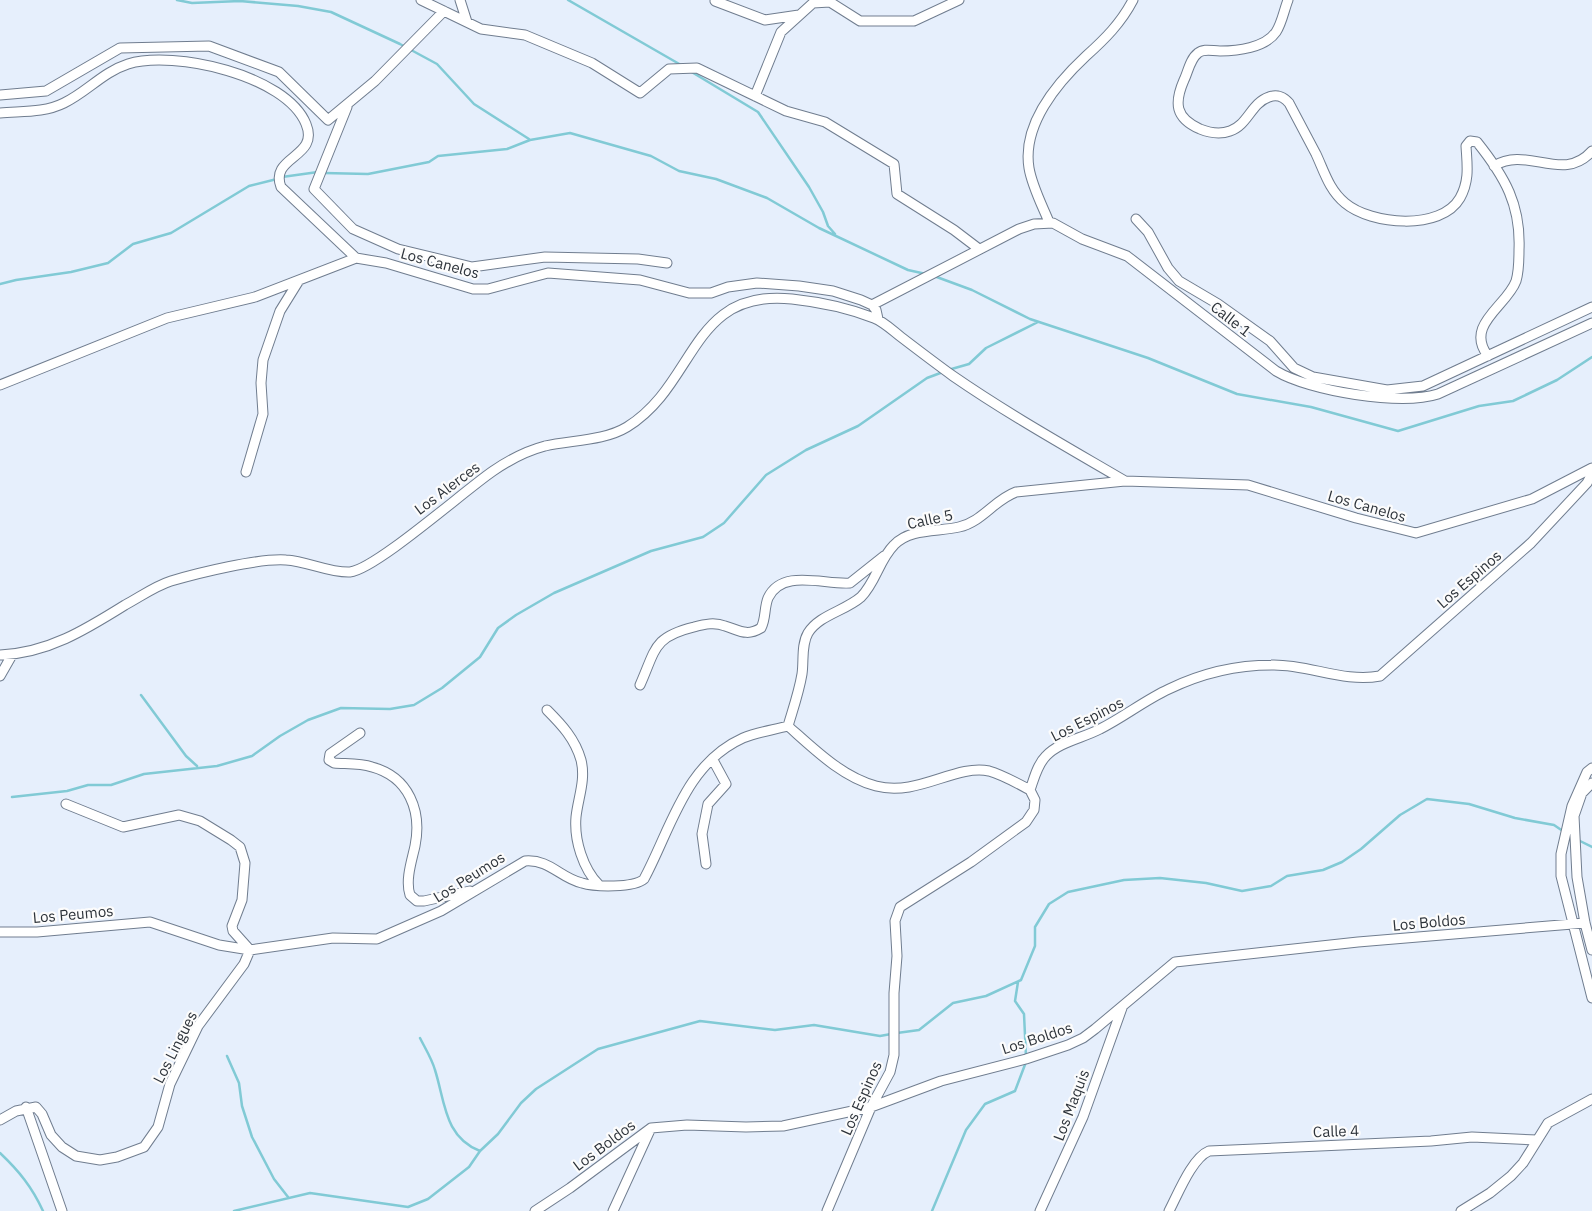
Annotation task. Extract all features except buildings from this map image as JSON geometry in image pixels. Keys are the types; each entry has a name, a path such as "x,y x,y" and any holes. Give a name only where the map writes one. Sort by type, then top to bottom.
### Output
{"street":[{"path":"421,0 481,29 525,35 592,63 640,93 669,69 697,68 786,111 824,122 894,164 898,194 954,230 979,249"},
{"path":"460,0 466,22"},
{"path":"755,96 781,32 814,3 830,2 860,21 914,20 959,0"},
{"path":"1125,481 951,375 878,319 876,310 872,305 1026,226 1049,222 1029,166 1028,150 1033,127 1056,89 1076,66 1115,28 1133,0"},
{"path":"1288,0 1278,28 1268,40 1243,49 1204,50 1195,55 1178,99 1180,111 1187,123 1208,132 1229,132 1242,124 1265,98 1276,96 1284,98 1289,103 1327,180 1339,198 1357,211 1383,219 1407,221 1426,219 1444,213 1454,206 1466,184 1469,163 1466,148 1470,141 1477,142 1510,192 1517,210 1520,229 1519,263 1512,289 1488,315 1483,327 1481,343 1488,356"},
{"path":"715,1 765,20 800,15"},
{"path":"0,95 46,91 120,48 208,46 279,72 328,120 374,81 444,11"},
{"path":"0,113 56,107 71,99 106,74 139,61 173,60 241,74 274,91 301,116 306,125 308,140 304,149 281,169 279,184 282,190 356,258 255,297 167,318 0,385"},
{"path":"348,104 314,189 353,229 398,249 472,267 545,257 638,259 667,263"},
{"path":"1494,166 1519,158 1551,166 1569,166 1580,161 1592,151"},
{"path":"1136,219 1148,232 1168,268 1179,281 1210,298 1263,336 1289,364 1306,375 1378,389 1404,390 1433,383 1592,307"},
{"name":"Calle 1","path":"1049,222 1082,239 1135,260 1276,371 1294,380 1319,387 1396,400 1422,398 1438,394 1592,323"},
{"name":"Los Canelos","path":"356,258 386,262 473,289 488,289 527,277 548,273 640,280 689,293 712,293 728,287 757,283 799,286 833,291 872,305"},
{"path":"246,472 263,414 260,383 263,360 280,311 298,282"},
{"name":"Los Alerces","path":"0,655 33,652 61,642 168,582 190,576 267,560 282,559 349,572 362,568 383,555 493,471 522,453 544,446 608,434 626,427 648,410 671,386 704,333 720,315 740,305 761,299 789,298 830,305 878,319"},
{"name":"Los Canelos","path":"1125,481 1248,485 1372,523 1416,534 1532,499 1592,468"},
{"name":"Los Espinos","path":"827,1211 871,1107 890,1072 894,1055 894,993 898,956 894,921 900,908 971,862 1026,822 1034,810 1035,800 1030,790 1036,773 1046,756 1060,747 1129,714 1168,689 1204,676 1228,670 1272,665 1304,668 1363,680 1380,676 1531,543 1587,483 1592,474"},
{"name":"Calle 5","path":"788,726 802,674 807,635 815,624 846,608 861,596 874,580 894,545 904,538 959,527 975,520 1006,496 1016,492 1125,481"},
{"path":"640,685 659,644 670,634 701,625 716,623 741,633 754,632 761,628 769,597 778,585 792,580 850,583 887,555"},
{"path":"0,676 12,655"},
{"path":"547,710 563,726 574,742 581,761 583,780 576,819 585,868 599,885"},
{"path":"788,726 821,755 845,772 876,786 900,788 921,786 966,772 987,771 1030,790"},
{"name":"Los Peumos","path":"0,932 37,932 150,922 219,945 250,950 333,938 377,938 441,911 516,864 536,860 582,883 599,885 636,884 644,879 683,794 713,760 732,744 745,737 788,726"},
{"path":"360,732 330,754 329,760 372,767 386,773 408,790 414,803 418,823 410,867 410,895 417,901 424,901 480,888"},
{"path":"706,864 702,834 708,804 726,784 713,760"},
{"path":"1592,768 1587,772 1577,799 1561,854 1561,876 1592,998"},
{"path":"1592,783 1577,799 1574,816 1577,877 1592,950"},
{"path":"66,804 123,827 179,815 200,821 240,847 245,864 242,900 232,926 233,931 250,950"},
{"name":"Los Boldos","path":"535,1211 570,1188 651,1128 687,1125 746,1128 782,1126 871,1107 941,1081 1026,1060 1068,1045 1082,1038 1122,1007 1175,962 1358,942 1585,923"},
{"name":"Los Lingues","path":"26,1107 36,1107 39,1109 51,1136 62,1147 76,1156 100,1160 117,1158 144,1147 158,1127 170,1084 198,1026 244,964 250,950"},
{"name":"Los Maquis","path":"1040,1211 1083,1117 1122,1007"},
{"path":"1461,1211 1490,1193 1511,1176 1523,1163 1548,1123 1592,1099"},
{"path":"0,1120 26,1107 62,1211"},
{"path":"613,1211 651,1128"},
{"name":"Calle 4","path":"1169,1211 1196,1162 1202,1154 1209,1150 1431,1141 1472,1137 1537,1140"}],"waterway":[{"path":"177,0 192,3 240,1 298,6 331,12 400,44 437,64 474,104 529,139"},
{"path":"568,0 681,65"},
{"path":"690,71 758,112 809,187 823,212 828,226 835,234"},
{"path":"324,173 368,174 429,162 438,156 507,149 530,140 570,133 651,156 679,171 716,179 767,198 819,228 908,270 926,274"},
{"path":"282,177 318,172"},
{"path":"0,284 71,272 108,263 133,244 171,233 249,186 277,179"},
{"path":"934,276 972,290 1030,319 1148,358 1237,394 1311,407 1398,431 1479,406 1513,401 1557,380 1592,357"},
{"path":"948,370 969,364 986,348 1038,322"},
{"path":"12,797 67,791 88,785 111,785 144,774 217,766 252,756 280,736 308,720 341,708 390,709 414,705 442,688 480,657 498,628 516,615 554,593 651,551 703,537 724,523 766,475 806,450 858,426 927,378 943,372"},
{"path":"141,695 186,756 197,766"},
{"path":"897,1033 919,1030 953,1003 986,996 1021,980 1035,946 1035,927 1049,904 1068,892 1124,880 1160,878 1206,883 1242,891 1271,886 1287,876 1323,870 1342,862 1361,849 1400,815 1427,799 1469,804 1515,818 1554,825 1573,838"},
{"path":"1578,840 1592,847"},
{"path":"1018,982 1015,1001 1024,1014 1026,1057"},
{"path":"234,1211 310,1193 408,1207 428,1199 469,1167 480,1151 498,1134 521,1103 536,1089 598,1049 700,1021 775,1030 814,1025 880,1036 891,1034"},
{"path":"420,1038 434,1066 444,1106 453,1127 459,1137 468,1145 480,1151"},
{"path":"227,1056 239,1083 242,1106 252,1137 274,1179 288,1197"},
{"path":"932,1211 966,1130 985,1104 1015,1091 1026,1062"},
{"path":"0,1153 24,1180 43,1211"}]}
